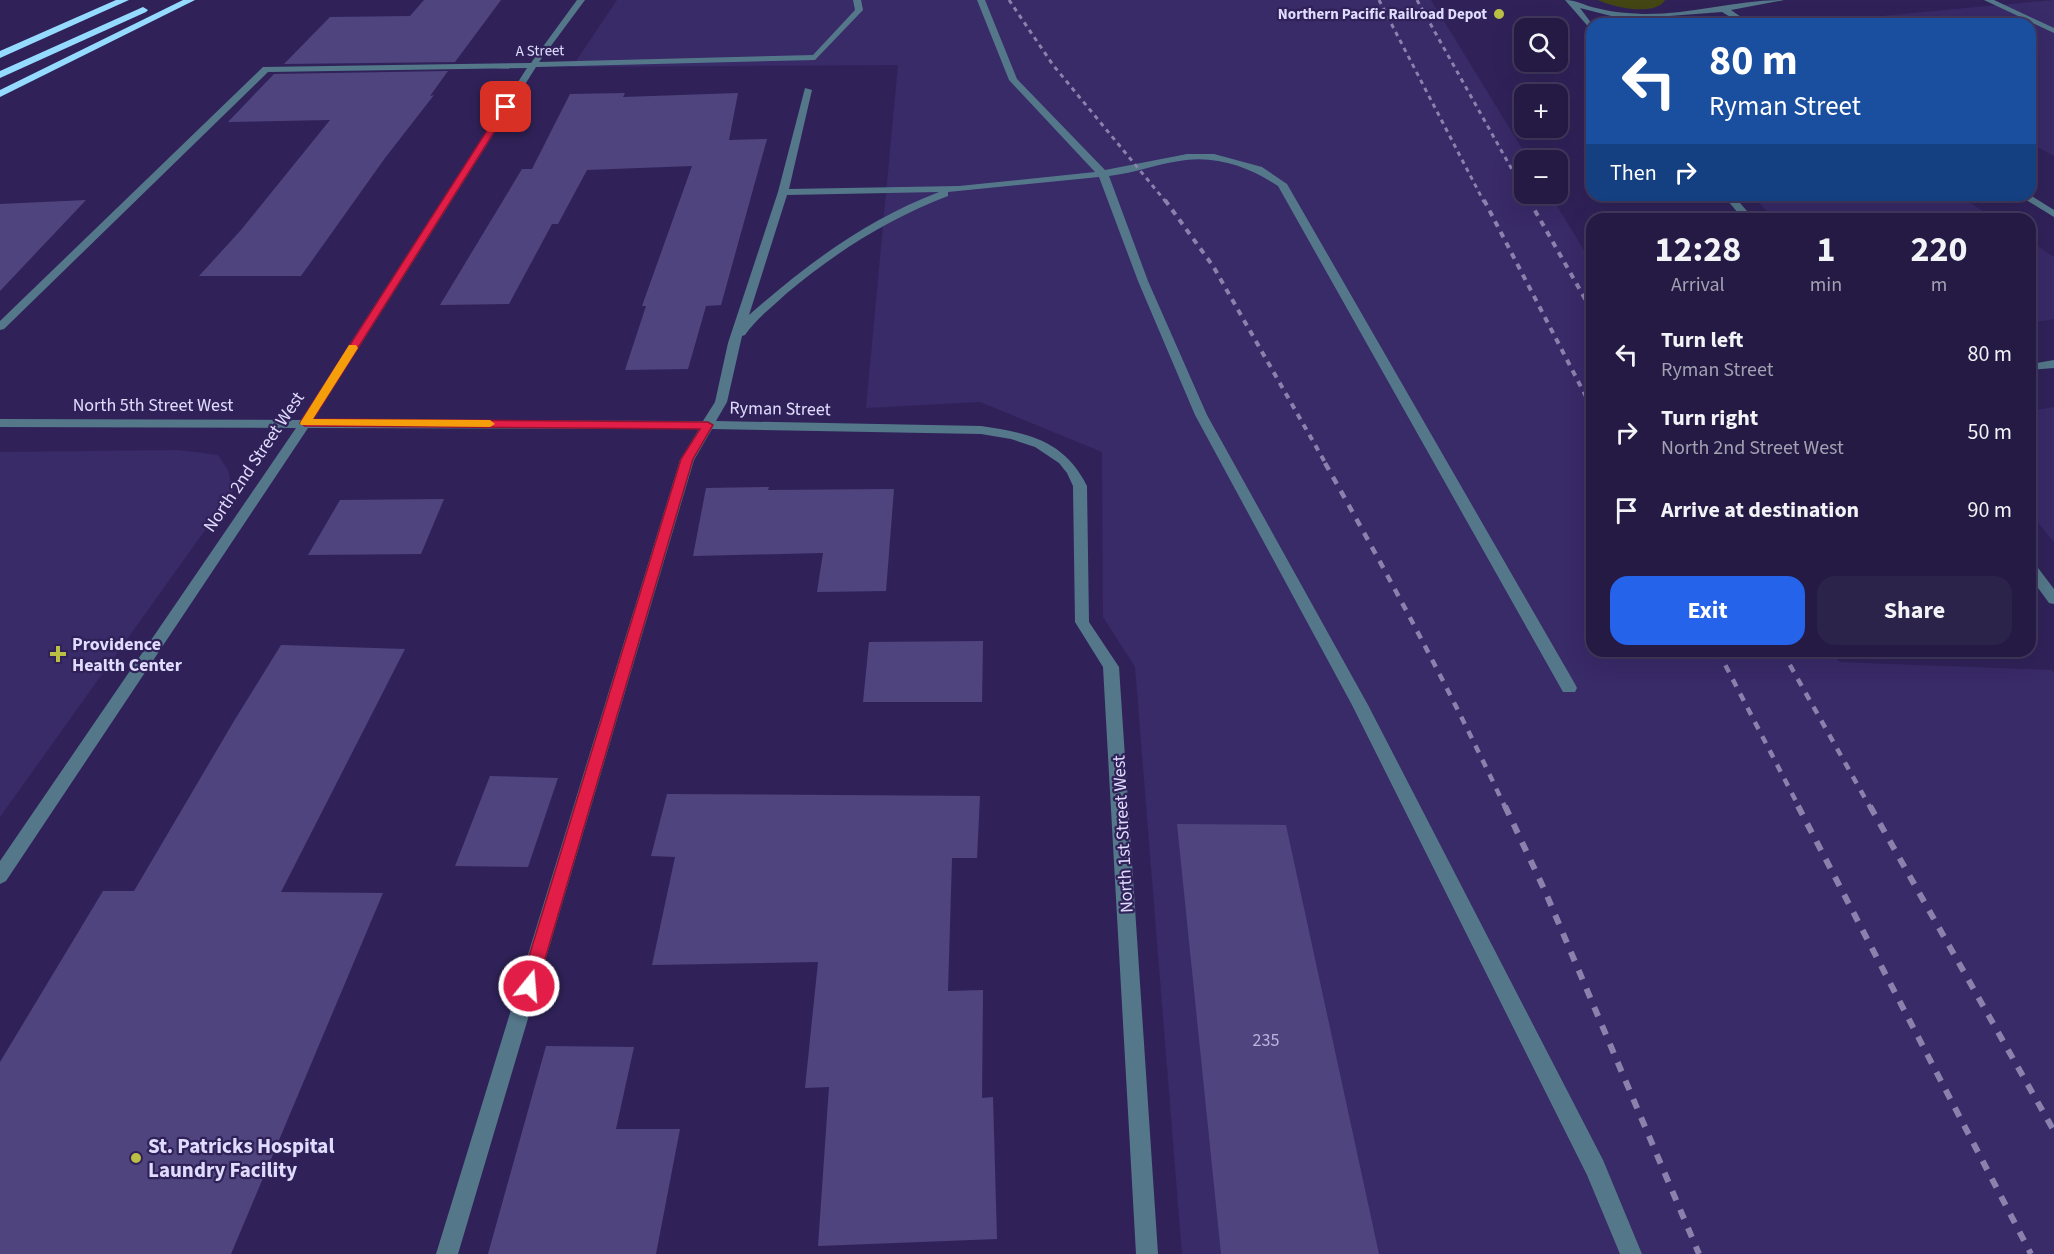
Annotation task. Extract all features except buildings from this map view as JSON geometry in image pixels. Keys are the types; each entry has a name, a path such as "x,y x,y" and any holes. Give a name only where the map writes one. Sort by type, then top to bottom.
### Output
{"highway":[{"path":"0,53 124,0"},
{"path":"0,94 190,0"},
{"path":"0,75 154,5"}],"street":[{"name":"North 2nd Street West","path":"0,876 305,423 533,65 582,0"},
{"name":"A Street","path":"0,327 266,69 533,65 815,57 826,41 845,27 859,10 857,0"},
{"path":"981,0 1013,80 1103,174 1143,281 1201,415 1360,705 1595,1168 1630,1254"},
{"path":"1570,1 1605,13 1646,16 1723,9 1780,0"},
{"path":"1989,0 2026,18"},
{"path":"1570,1 1586,21"},
{"path":"1723,9 1737,18"},
{"path":"1639,18 1646,16"},
{"path":"2036,23 2054,32"},
{"path":"447,1254 687,459 721,402 734,343 783,192 808,90"},
{"path":"783,192 958,189 1103,174 1187,157 1214,157 1259,168 1282,184 1569,688"},
{"path":"734,343 749,321 832,251 894,213 958,189"},
{"path":"1733,201 1744,213"},
{"path":"2033,201 2054,214"},
{"path":"2036,366 2054,364"},
{"name":"North 5th Street West","path":"0,423 305,423"},
{"name":"Ryman Street","path":"305,423 708,425 981,430 1009,434 1037,443"},
{"name":"North 1st Street West","path":"1037,443 1059,454 1074,469 1080,486 1082,622 1087,633 1107,657 1111,667 1147,1254"},
{"path":"2036,575 2054,599"}],"shaded area":[{"path":"617,0 1431,0 1523,150 1514,150 1514,204 1556,204 1586,254 1586,657 1836,657 1839,662 2052,670 2054,673 2054,1254 1182,1254 1135,667 1103,617 1102,452 980,402 866,408 898,65 572,67"},
{"path":"1598,0 1665,0 1652,8 1633,9"},
{"path":"2054,0 2054,156 2036,146 2036,18 1860,18"},
{"path":"1758,201 1967,201 1986,213 1768,213"},
{"path":"2036,245 2054,257 2054,319 2036,322"},
{"path":"2054,407 2054,542 2036,520 2036,410"},
{"name":"Providence Health Center","path":"179,450 218,455 228,470 233,491 0,817 0,452"}],"railway":[{"path":"1009,0 1053,65 1166,202"},
{"path":"1379,0 1484,202"},
{"path":"1417,0 1514,173"},
{"path":"1165,200 1213,266 1326,464"},
{"path":"1484,200 1586,396"},
{"path":"1531,204 1586,300"},
{"path":"1325,463 1418,634 1505,807"},
{"path":"1721,657 1799,807"},
{"path":"1785,657 1870,807"},
{"path":"1505,806 1545,891 1699,1254"},
{"path":"1798,806 2031,1254"},
{"path":"1870,806 2054,1131"}],"slow traffic":[{"path":"353,348 305,423 490,424"}],"place":[{"name":"Northern Pacific Railroad Depot","path":"1499,14"},
{"name":"Providence Health Center","path":"58,654"},
{"name":"St. Patricks Hospital Laundry Facility","path":"136,1158"}],"route":[{"path":"506,107 305,423 708,425 687,459 529,986"}]}
